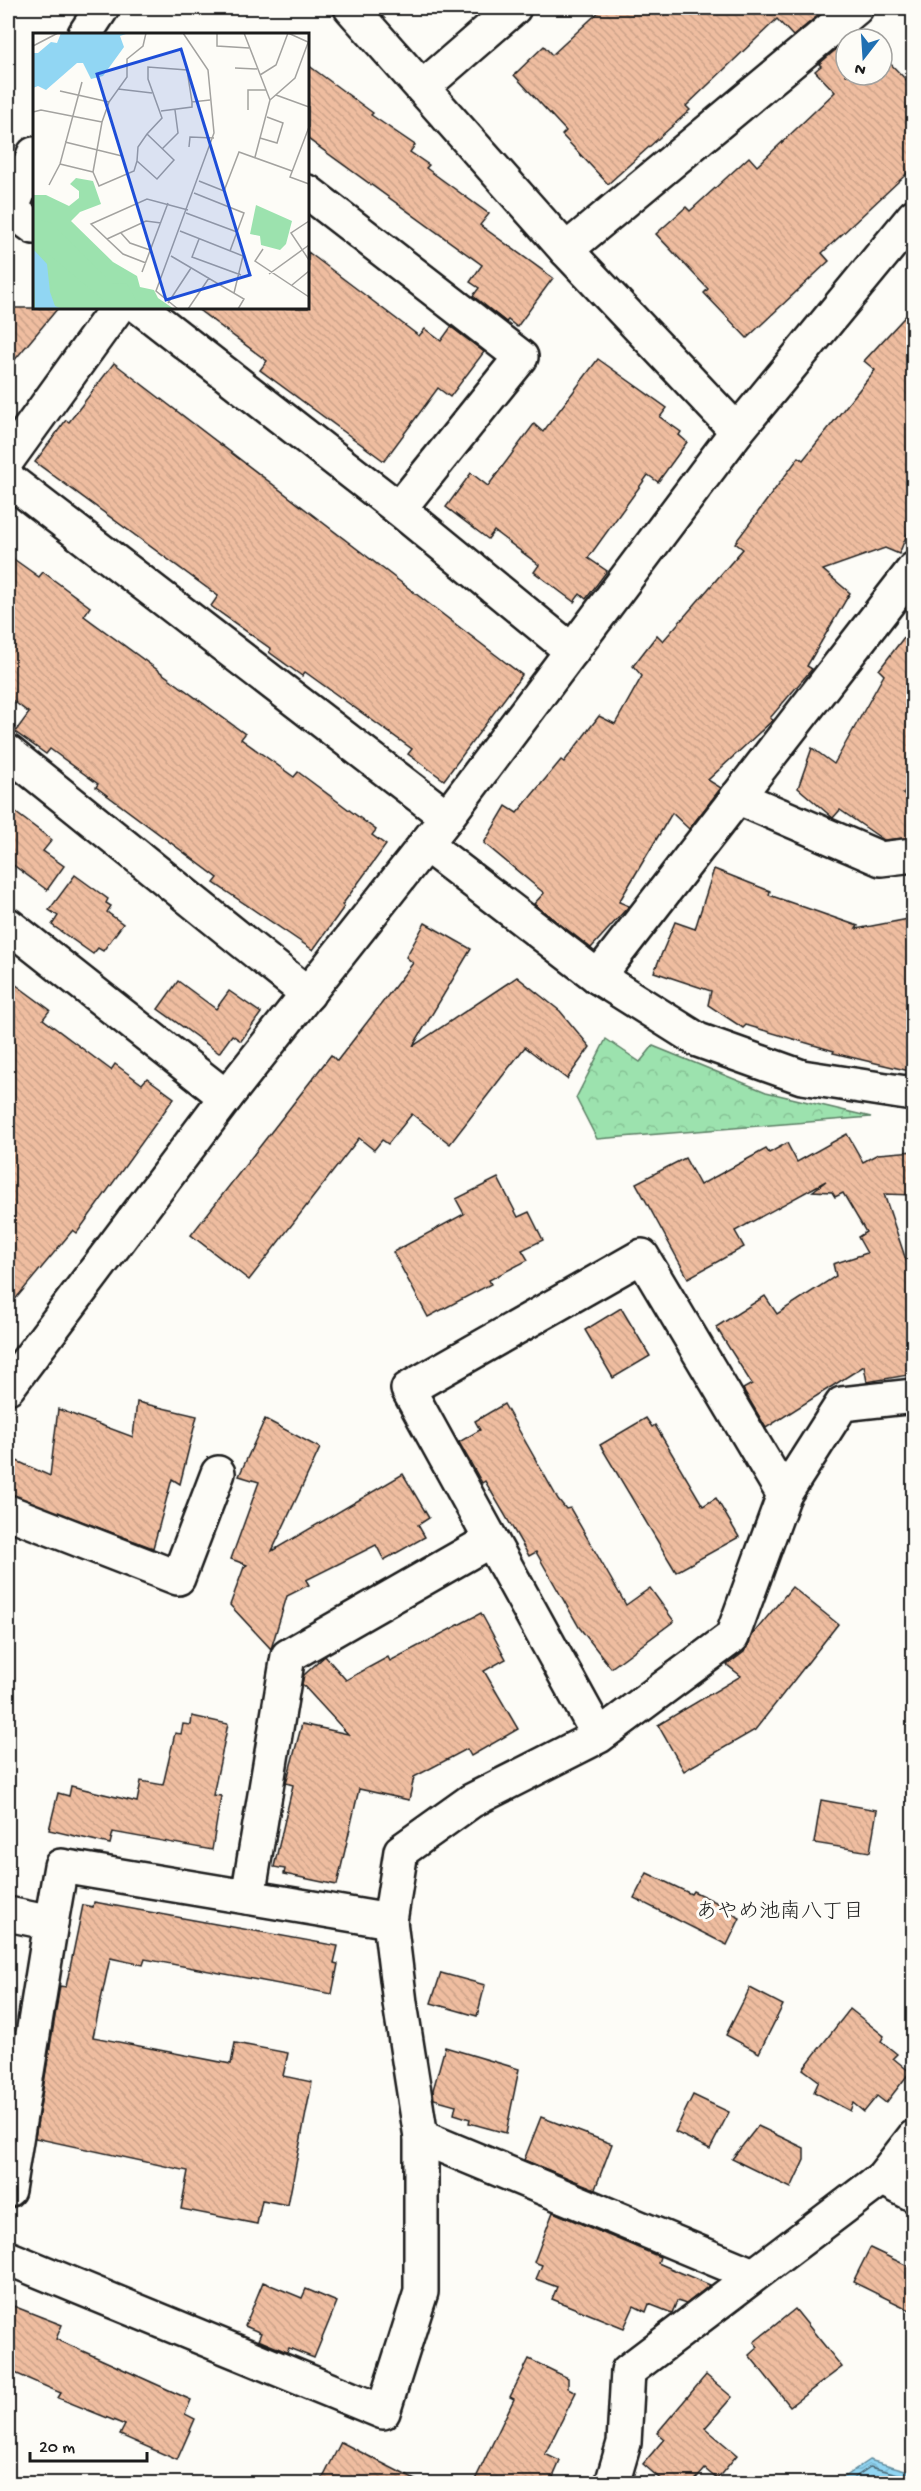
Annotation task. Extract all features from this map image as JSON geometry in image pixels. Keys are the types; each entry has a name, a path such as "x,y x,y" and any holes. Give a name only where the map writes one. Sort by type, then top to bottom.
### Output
{"street":[{"path":"351,8 566,249 737,431"},
{"path":"423,87 514,8"},
{"path":"566,249 856,8"},
{"path":"33,156 11,210 33,226"},
{"path":"309,193 520,357 399,510"},
{"path":"8,1387 226,1097 447,817 737,431 914,216"},
{"path":"8,459 116,309"},
{"path":"142,309 399,510 572,651"},
{"path":"8,479 447,817"},
{"path":"598,977 914,569"},
{"path":"8,752 308,994"},
{"path":"737,797 881,859 914,855"},
{"path":"425,844 598,977 698,1040 802,1077 906,1092 914,1091"},
{"path":"8,925 226,1097"},
{"path":"599,1736 408,1389 642,1256 784,1495"},
{"path":"8,2258 383,2412 421,2292 421,2137 399,2003 390,1921 401,1851 471,1802 599,1736 732,1637 784,1495 842,1404 914,1396"},
{"path":"8,1512 178,1578 218,1473"},
{"path":"248,1897 288,1656 491,1540"},
{"path":"8,2190 61,1866 390,1921"},
{"path":"8,1914 51,1923"},
{"path":"421,2137 753,2275"},
{"path":"612,2484 624,2443 628,2370 882,2178 914,2137"},
{"path":"882,2178 914,2195"}],"green space":[{"path":"606,1039 640,1062 653,1046 766,1092 871,1117 597,1139 576,1098"}],"water":[{"path":"869,2460 913,2472 913,2483 835,2483"}],"building":[{"path":"603,8 827,8 793,36 777,19 686,106 690,110 608,184 562,135 566,131 514,75 544,46 552,55"},
{"path":"834,51 834,87 894,87 894,67 914,88 914,167 822,253 829,261 747,338 704,293 708,289 656,234 686,207 690,211 749,157 757,166 835,92 815,71 821,66 819,64"},
{"path":"309,66 373,113 371,115 415,145 410,152 429,165 426,168 489,214 480,225 553,278 517,327 508,320 506,322 473,296 479,288 470,282 482,265 309,140"},
{"path":"309,253 419,336 425,329 441,341 451,327 484,352 450,397 438,388 384,461 260,370 267,361 197,309 309,309"},
{"path":"914,307 914,517 899,554 885,548 823,570 850,593 807,666 812,669 770,718 773,720 708,780 721,788 689,829 672,813 619,902 629,906 591,948 534,904 544,893 484,843 506,806 517,813 561,760 564,762 599,716 615,724 642,676 633,666 657,635 663,641 743,549 735,543 799,457 803,460 875,370 864,361"},
{"path":"8,308 57,309 8,368"},
{"path":"598,359 667,408 660,417 681,432 679,435 687,442 658,482 648,475 588,558 607,571 586,599 580,594 574,602 534,572 539,565 494,531 488,539 446,507 471,473 488,486 534,424 543,432"},
{"path":"114,363 522,675 444,780 408,754 412,749 305,672 302,676 269,652 271,649 211,606 218,596 35,462 66,420 69,422"},
{"path":"8,555 39,577 43,572 90,607 84,616 245,734 241,739 294,777 298,772 376,830 372,835 386,845 342,905 344,907 313,950 214,883 218,878 96,787 98,784 50,749 46,754 15,732 29,713 8,697"},
{"path":"914,624 914,776 903,794 914,803 914,837 884,840 840,810 833,818 798,788 812,748 834,764 884,675 879,670"},
{"path":"8,807 52,840 43,851 64,866 47,890 8,861"},
{"path":"714,869 770,891 769,895 858,926 856,929 914,918 914,1072 833,1053 834,1051 746,1025 743,1028 708,1005 711,991 654,972 675,922 695,929"},
{"path":"75,875 108,899 106,903 111,906 107,912 123,924 103,951 98,948 93,954 52,925 58,916 49,910"},
{"path":"425,923 471,949 413,1046 517,977 560,1011 590,1047 567,1079 525,1047 450,1144 412,1114 388,1144 382,1140 374,1150 359,1138 249,1280 191,1235 331,1055 337,1061 413,963 406,957"},
{"path":"8,979 50,1010 43,1019 111,1070 115,1064 142,1084 147,1078 174,1098 77,1233 73,1230 8,1308"},
{"path":"178,981 216,1009 229,991 261,1013 241,1041 232,1035 219,1053 158,1009"},
{"path":"847,1134 863,1162 878,1154 914,1151 914,1195 884,1194 914,1284 914,1342 908,1343 914,1374 867,1382 864,1366 766,1428 743,1389 752,1384 716,1327 765,1296 777,1314 836,1276 833,1264 867,1253 858,1237 866,1232 843,1193 835,1197 832,1192 813,1191 826,1181 735,1231 744,1247 688,1278 636,1183 685,1158 700,1185 766,1149 769,1153 787,1143 797,1162"},
{"path":"498,1178 518,1217 529,1212 543,1240 522,1250 528,1260 489,1280 491,1284 428,1317 393,1252 464,1214 456,1199"},
{"path":"621,1308 650,1356 613,1378 585,1330"},
{"path":"137,1402 197,1416 180,1484 172,1479 153,1548 8,1494 8,1457 50,1476 58,1409 133,1437"},
{"path":"504,1404 558,1499 566,1509 570,1508 626,1605 650,1588 674,1621 611,1668 579,1627 536,1552 529,1556 485,1481 482,1483 459,1442 480,1430 475,1421"},
{"path":"646,1418 652,1427 655,1425 703,1506 716,1498 739,1537 676,1572 600,1445"},
{"path":"265,1419 320,1448 272,1551 403,1474 429,1518 418,1525 425,1537 384,1560 376,1545 306,1580 309,1585 287,1596 271,1649 230,1605 244,1567 247,1565 231,1559 259,1482 239,1476"},
{"path":"792,1587 838,1624 755,1730 684,1771 658,1725 741,1676 727,1665 744,1652 753,1634"},
{"path":"481,1613 506,1659 484,1671 518,1729 471,1756 467,1749 414,1777 409,1800 359,1789 337,1885 284,1874 285,1869 274,1867 293,1785 286,1783 302,1724 348,1734 302,1684 304,1675 325,1656 346,1680 388,1657 390,1661"},
{"path":"192,1716 228,1724 213,1795 221,1796 212,1850 113,1832 110,1844 49,1830 58,1793 69,1796 71,1786 137,1802 141,1781 163,1785 175,1733 181,1734 183,1724 191,1725"},
{"path":"821,1800 877,1810 870,1852 814,1843"},
{"path":"647,1873 691,1894 693,1891 724,1906 722,1909 740,1918 727,1945 634,1898"},
{"path":"94,1902 338,1946 334,1963 338,1964 332,1994 145,1959 143,1965 110,1958 93,2037 231,2064 235,2043 288,2053 283,2076 312,2082 288,2205 262,2200 257,2224 181,2209 188,2171 35,2138 60,1986 66,1987 83,1905 93,1907"},
{"path":"441,1973 485,1985 477,2016 431,2003"},
{"path":"750,1988 783,2005 759,2053 726,2035"},
{"path":"850,2009 884,2036 881,2041 897,2054 893,2058 910,2072 886,2103 877,2096 864,2112 853,2103 850,2111 814,2092 819,2081 803,2069"},
{"path":"445,2047 519,2069 506,2133 469,2123 470,2119 454,2114 456,2105 434,2099 433,2090"},
{"path":"693,2095 729,2112 710,2149 675,2132"},
{"path":"541,2117 612,2144 595,2189 524,2160"},
{"path":"758,2126 804,2148 804,2160 791,2188 732,2159"},
{"path":"553,2212 660,2257 658,2263 710,2285 686,2304 677,2301 672,2313 649,2304 646,2312 634,2306 624,2328 552,2299 557,2287 536,2279 542,2265 534,2262"},
{"path":"870,2248 914,2269 914,2312 853,2282"},
{"path":"263,2282 302,2298 306,2289 337,2302 314,2358 289,2348 287,2352 258,2340 261,2333 245,2326"},
{"path":"8,2304 62,2325 56,2339 191,2400 185,2414 195,2419 177,2460 120,2435 125,2425 58,2398 61,2393 8,2370"},
{"path":"795,2309 842,2367 790,2406 749,2355 758,2347 754,2342"},
{"path":"529,2359 568,2378 568,2388 576,2392 545,2454 560,2461 550,2484 473,2484 514,2399 510,2397"},
{"path":"706,2375 732,2397 705,2428 737,2455 717,2479 705,2469 692,2484 666,2484 643,2464 664,2439 657,2433"},
{"path":"341,2442 423,2484 320,2484"}],"district":[{"name":"あやめ池南八丁目","path":"780,1910"}]}
